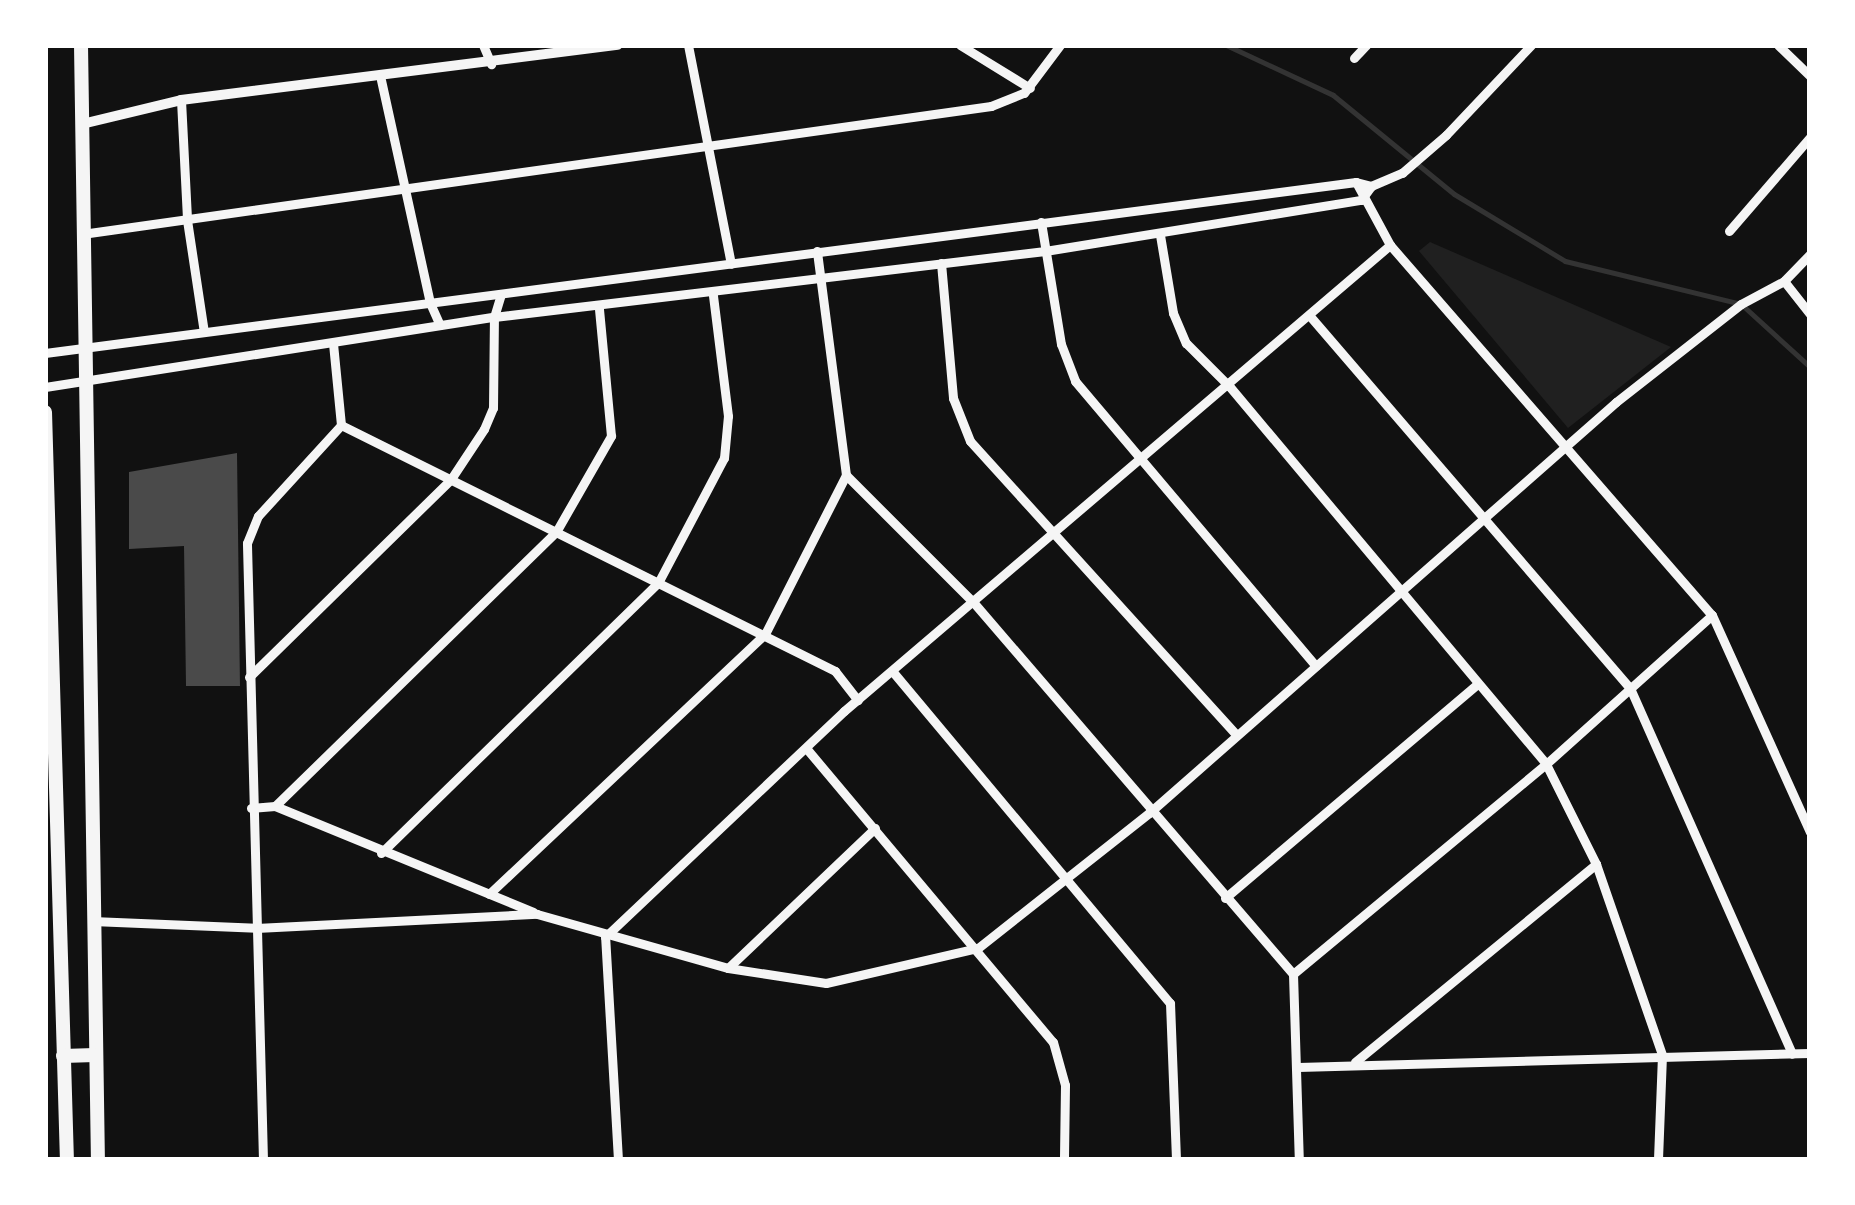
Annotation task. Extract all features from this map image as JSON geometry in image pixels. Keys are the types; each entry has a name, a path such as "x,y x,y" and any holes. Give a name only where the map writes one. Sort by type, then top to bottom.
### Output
{"main road":[{"path":"80,45 98,1160"},
{"path":"45,412 67,1160"},
{"path":"63,1056 95,1055"}],"street":[{"path":"482,45 491,64"},
{"path":"82,124 181,100 381,80 618,45"},
{"path":"688,45 731,264"},
{"path":"960,45 1030,88"},
{"path":"82,234 708,149 991,106 1030,88 1060,45"},
{"path":"1354,58 1366,45"},
{"path":"45,387 86,385 494,317 713,296 1045,252 1361,200 1371,186 1402,173 1446,136 1531,45"},
{"path":"1778,45 1810,76"},
{"path":"381,80 430,304 440,326"},
{"path":"181,100 188,220 204,332"},
{"path":"1729,231 1810,136"},
{"path":"45,353 1356,182 1371,186"},
{"path":"1356,182 1361,200 1390,245 1712,615 1810,832"},
{"path":"1041,222 1075,382 1316,666"},
{"path":"1160,235 1178,329 1230,386 1476,686 1546,764 1596,864 1662,1054 1658,1160"},
{"path":"605,937 858,700 1230,386 1390,245"},
{"path":"489,894 764,634 846,475 817,251"},
{"path":"251,808 275,806 380,853 605,937 728,968 826,983 978,948 1148,813 1568,450 1616,402 1741,304 1784,281 1810,254"},
{"path":"941,263 958,418 970,441 1236,734"},
{"path":"1784,281 1810,314"},
{"path":"249,676 451,479 493,408 494,317 501,294"},
{"path":"380,853 658,583 726,447 713,296"},
{"path":"275,806 556,532 611,436 600,309"},
{"path":"1309,315 1630,688 1792,1054"},
{"path":"263,1160 251,808 249,531 341,425 333,343"},
{"path":"341,425 835,671 858,700"},
{"path":"846,475 974,602 1148,813 1293,974 1298,1160"},
{"path":"1293,974 1546,764 1712,615"},
{"path":"892,672 1069,878 1170,1003 1176,1160"},
{"path":"1224,898 1476,686"},
{"path":"806,748 978,948 1059,1053 1064,1160"},
{"path":"728,968 875,828"},
{"path":"1354,1063 1596,864"},
{"path":"92,921 256,928 537,914"},
{"path":"605,937 618,1160"},
{"path":"1298,1068 1354,1063 1810,1053"}],"shaded area":[{"path":"1430,242 1671,347 1568,428 1419,251"}],"building":[{"path":"237,453 240,686 186,686 184,546 129,549 129,472"}],"waterway":[{"path":"99,45 224,45"},
{"path":"1226,45 1333,95 1454,194 1565,261 1741,304 1810,367"}]}
